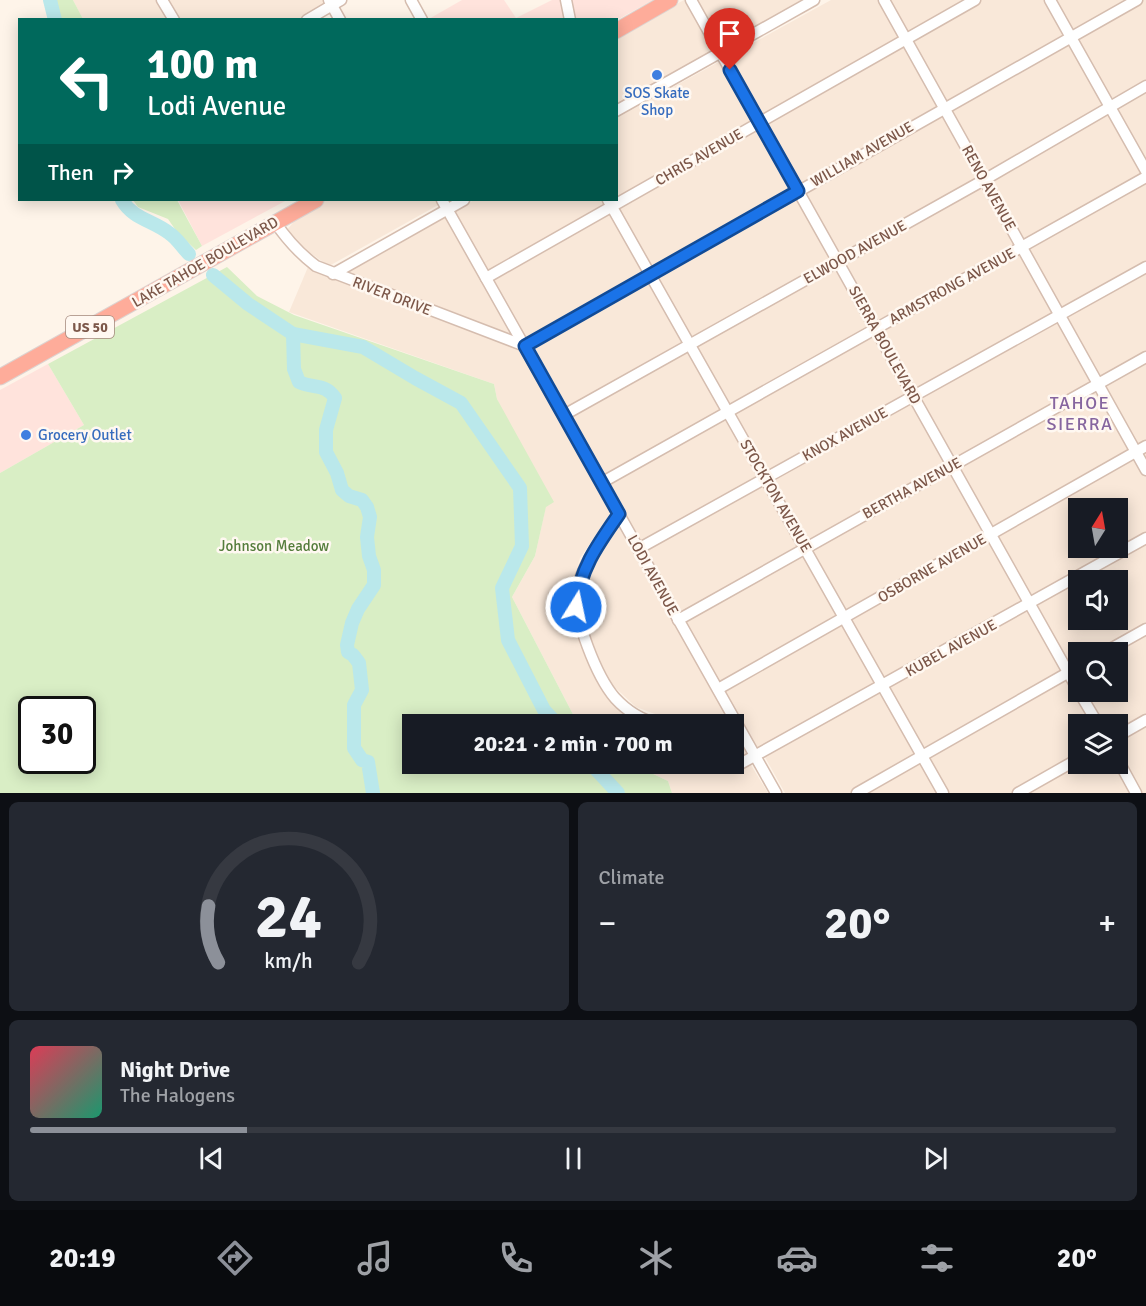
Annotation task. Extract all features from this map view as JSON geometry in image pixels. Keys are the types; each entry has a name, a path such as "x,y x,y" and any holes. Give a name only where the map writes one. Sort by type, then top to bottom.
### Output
{"highway":[{"path":"618,30 670,0"},
{"name":"LAKE TAHOE BOULEVARD","path":"0,376 314,201"}],"street":[{"path":"162,0 173,18"},
{"path":"411,0 421,18"},
{"path":"566,0 570,18"},
{"name":"SIERRA BOULEVARD","path":"691,0 1029,603 1068,661"},
{"path":"618,110 814,0"},
{"name":"RENO AVENUE","path":"884,0 1146,470"},
{"name":"CHRIS AVENUE","path":"618,199 760,122 975,0"},
{"path":"1050,0 1146,171"},
{"name":"WILLIAM AVENUE","path":"525,346 944,107 1137,0"},
{"path":"310,18 334,2 339,18"},
{"name":"ELWOOD AVENUE","path":"564,416 984,180 1146,86"},
{"name":"ARMSTRONG AVENUE","path":"601,483 1146,177"},
{"path":"333,274 444,204 459,201"},
{"name":"CHRIS AVENUE","path":"486,278 610,203"},
{"name":"STOCKTON AVENUE","path":"610,203 943,793"},
{"name":"LODI AVENUE","path":"444,204 776,793"},
{"name":"RIVER DRIVE","path":"275,222 288,242 316,266 525,346"},
{"name":"KNOX AVENUE","path":"638,549 1146,267"},
{"name":"BERTHA AVENUE","path":"678,620 1146,357"},
{"name":"OSBORNE AVENUE","path":"718,689 1146,446"},
{"path":"619,514 594,550 584,570 576,607 602,677 615,697 633,714"},
{"name":"KUBEL AVENUE","path":"744,762 1146,538"},
{"path":"1123,642 1146,629"},
{"path":"857,793 1068,673"},
{"path":"1128,730 1146,720"},
{"path":"1018,793 1068,765"},
{"path":"1126,774 1136,793"}],"shaded area":[{"path":"73,0 157,0 167,18 82,18"},
{"path":"165,0 326,0 329,4 303,18 176,18"},
{"path":"462,0 504,0 516,18 430,18"},
{"path":"552,0 653,0 618,19 516,18"},
{"path":"684,0 811,0 618,104 618,36"},
{"path":"831,0 1146,0 1146,793 785,793 761,750 744,754 744,714 655,714 636,707 607,680 581,612 581,589 601,545 623,512 533,344 346,272 472,201 618,201 618,117"},
{"path":"179,201 285,201 202,246"},
{"path":"316,201 445,201 329,266 299,245 286,231 309,204"},
{"path":"308,267 515,347 523,353 611,509 610,515 580,558 569,595 571,610 599,686 611,700 640,714 573,714 512,597 535,556 546,506 497,399 494,384 289,312"},
{"path":"48,364 84,425 0,473 0,390"},
{"path":"744,765 751,765 768,793 672,793 668,781 653,774 744,774"}],"green space":[{"path":"55,0 73,0 82,18 61,18"},
{"path":"134,201 178,201 202,246 196,250 177,232 168,219 138,207"},
{"name":"Johnson Meadow","path":"227,267 257,296 294,315 494,384 497,399 554,502 546,507 535,556 512,597 573,714 402,714 402,774 653,774 668,781 672,793 0,793 0,473 84,425 48,364"}],"waterway":[{"path":"50,0 54,18"},
{"path":"123,201 137,215 172,235 189,254"},
{"path":"213,275 248,304 293,334 363,347 461,403 520,488 522,546 502,588 508,640 548,714"},
{"path":"293,334 294,369 299,382 323,388 335,398 326,430 326,452 337,473 342,490 349,496 362,500 370,517 367,537 369,556 374,570 374,585 358,609 347,645 348,652 359,663 362,690 354,705 354,748 362,760 368,762 373,793"},
{"path":"600,774 618,793"}],"place":[{"name":"SOS Skate Shop","path":"657,75"},
{"name":"Grocery Outlet","path":"26,435"}],"district":[{"name":"TAHOE SIERRA","path":"1080,413"}],"route":[{"path":"576,607 584,570 594,550 619,514 525,346 798,191 730,70"}]}
